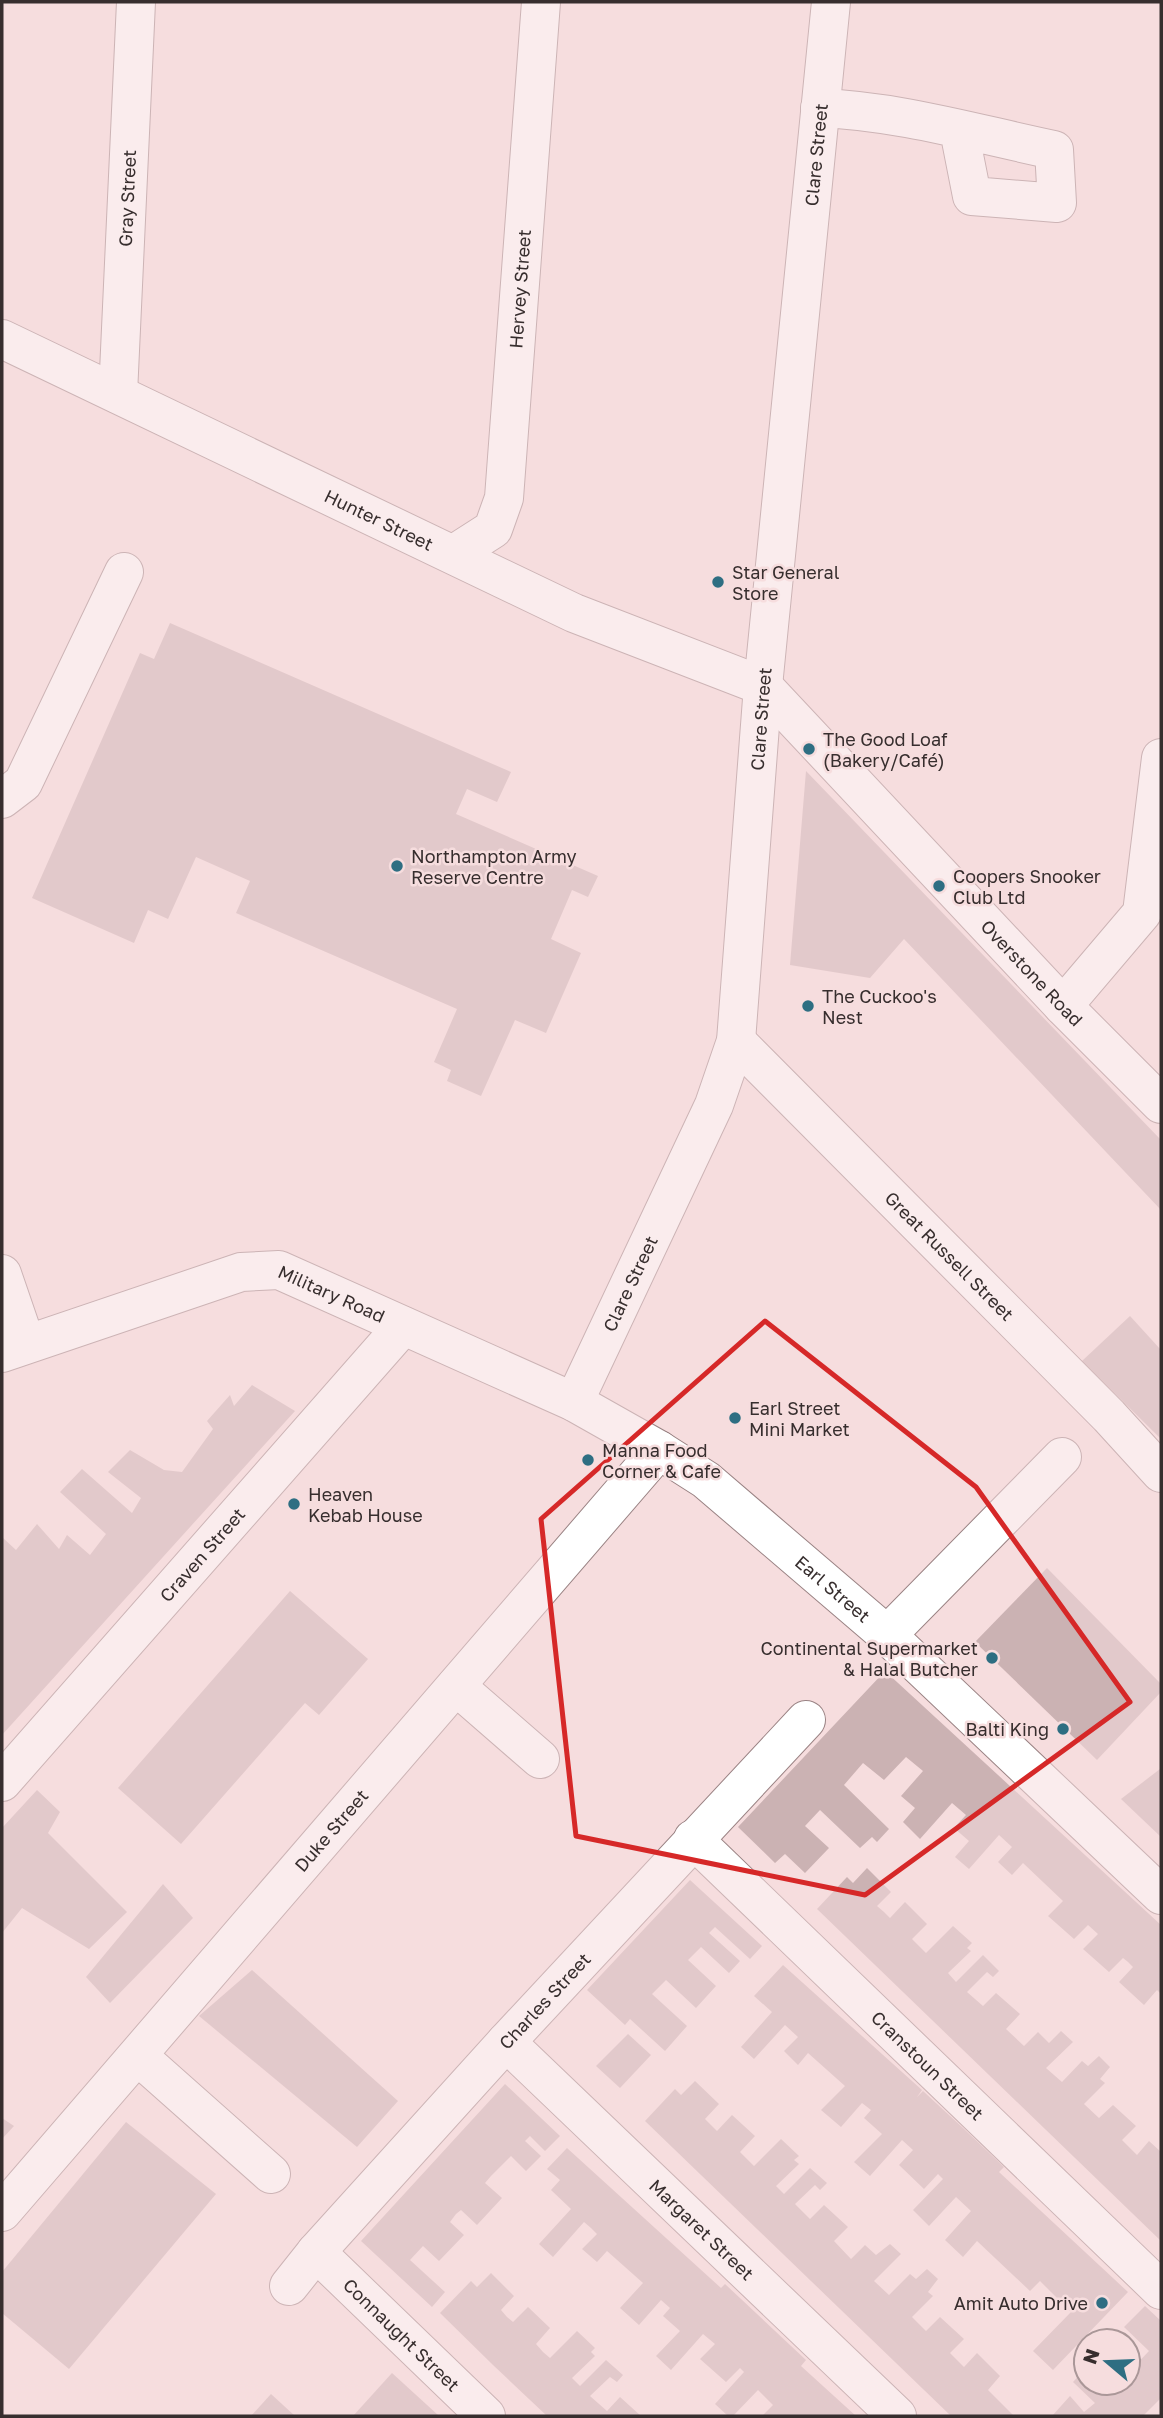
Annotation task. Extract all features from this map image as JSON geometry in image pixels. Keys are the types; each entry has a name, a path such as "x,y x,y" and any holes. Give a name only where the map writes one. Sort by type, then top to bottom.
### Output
{"street":[{"name":"Gray Street","path":"118,394 136,2"},
{"name":"Hervey Street","path":"454,554 493,530 504,498 541,2"},
{"name":"Clare Street","path":"574,1402 714,1105 736,1041 763,686 831,2"},
{"path":"820,108 858,109 959,130"},
{"name":"Hunter Street","path":"2,339 573,613 763,686"},
{"path":"2,799 23,783 124,572"},
{"name":"Overstone Road","path":"763,686 1063,1006 1161,1104"},
{"path":"1063,1006 1142,913 1161,758"},
{"name":"Great Russell Street","path":"736,1041 1109,1416 1161,1473"},
{"name":"Military Road","path":"14,1349 242,1272 279,1270 574,1402"},
{"path":"2,1274 14,1349"},
{"name":"Craven Street","path":"2,1782 403,1326"},
{"name":"Earl Street","path":"574,1402 706,1480 887,1635 1161,1895"},
{"name":"Duke Street","path":"2,2212 659,1450"},
{"path":"887,1635 1062,1457"},
{"path":"456,1686 540,1759"},
{"name":"Charles Street","path":"289,2287 316,2252 506,2042 806,1720"},
{"name":"Cranstoun Street","path":"693,1839 1161,2290"},
{"name":"Margaret Street","path":"506,2042 897,2416"},
{"path":"138,2056 271,2174"},
{"name":"Connaught Street","path":"316,2252 486,2416"}],"highlighted area":[{"path":"765,1321 976,1487 1130,1702 865,1895 576,1836 541,1519"}],"building":[{"name":"Northampton Army Reserve Centre","path":"170,623 511,772 497,802 467,789 456,814 598,876 588,897 572,890 551,939 581,953 546,1033 515,1020 481,1096 447,1081 451,1070 434,1062 457,1009 236,913 250,881 196,857 168,919 148,910 134,943 32,898 140,653 154,659"},
{"path":"806,771 1161,1140 1161,1210 904,939 870,978 790,965"},
{"path":"1130,1316 1161,1350 1161,1439 1082,1361"},
{"path":"252,1385 295,1411 2,1735 2,1537 16,1550 37,1524 59,1549 67,1535 90,1555 106,1534 60,1492 82,1469 132,1513 141,1498 108,1472 130,1450 164,1470 182,1472 213,1429 207,1421 230,1395 234,1406"},
{"path":"1047,1568 1161,1684 1161,1692 1097,1760 975,1642"},
{"path":"290,1591 368,1659 319,1715 305,1703 181,1844 118,1788"},
{"path":"885,1671 1161,1925 1161,1994 1157,1990 1144,2005 1119,1982 1133,1967 1128,1962 1123,1958 1109,1972 1083,1949 1098,1934 1088,1925 1074,1939 1048,1916 1063,1901 1023,1863 1012,1875 998,1862 1012,1847 999,1835 969,1869 955,1857 969,1841 954,1828 966,1815 952,1803 920,1839 903,1822 915,1808 901,1796 923,1771 906,1757 884,1780 863,1763 844,1785 889,1829 877,1842 872,1837 860,1848 820,1810 805,1826 829,1848 805,1873 785,1854 775,1863 738,1827"},
{"path":"1161,1770 1161,1837 1121,1799"},
{"path":"37,1790 60,1812 48,1833 127,1912 89,1949 22,1908 2,1933 2,1828"},
{"path":"867,1868 891,1892 877,1906 890,1918 905,1902 927,1924 912,1939 926,1953 953,1926 972,1943 967,1948 971,1951 948,1973 956,1982 983,1955 999,1971 993,1977 987,1972 967,1992 983,2006 996,1993 1020,2014 1006,2029 1024,2046 1038,2032 1049,2043 1061,2031 1073,2042 1046,2068 1062,2082 1082,2061 1088,2066 1099,2056 1110,2067 1100,2079 1105,2083 1084,2104 1099,2118 1113,2105 1136,2126 1122,2140 1137,2155 1149,2141 1161,2152 1161,2241 817,1909 847,1877 853,1883"},
{"path":"690,1880 762,1946 750,1959 715,1927 709,1933 740,1961 729,1973 701,1947 688,1960 716,1986 696,2008 666,1980 652,1994 687,2026 665,2051 630,2019 625,2025 587,1990"},
{"path":"163,1884 193,1918 110,2003 86,1977"},
{"path":"783,1965 922,2090 917,2097 923,2091 962,2127 1004,2167 999,2172 1128,2292 1094,2327 1072,2327 1072,2350 1053,2370 1033,2351 1071,2312 1040,2281 1030,2291 977,2241 963,2257 945,2240 971,2211 956,2197 929,2226 913,2210 943,2179 938,2174 924,2189 899,2165 913,2150 902,2140 870,2176 854,2162 882,2134 864,2118 871,2110 862,2103 841,2127 821,2110 845,2086 808,2053 798,2065 784,2051 798,2037 785,2025 754,2059 741,2047 772,2012 754,1996"},
{"path":"252,1970 398,2101 357,2147 199,2016"},
{"path":"628,2034 651,2055 620,2088 596,2066"},
{"path":"695,2081 719,2104 705,2119 717,2131 732,2115 755,2136 740,2152 754,2166 781,2139 799,2156 794,2160 799,2164 776,2186 784,2194 810,2168 827,2183 820,2190 815,2185 795,2204 810,2219 824,2205 848,2227 834,2241 851,2259 865,2245 876,2255 890,2244 901,2254 874,2281 889,2295 910,2274 916,2279 927,2269 938,2279 928,2292 933,2296 912,2317 926,2331 940,2317 964,2339 950,2353 964,2367 977,2353 1000,2376 988,2390 1014,2416 951,2416 645,2121 675,2089 681,2095"},
{"path":"505,2084 560,2136 545,2151 530,2136 525,2141 541,2156 526,2171 511,2156 491,2176 485,2183 502,2198 477,2225 461,2210 456,2214 450,2222 464,2235 439,2261 423,2246 410,2260 445,2292 432,2307 361,2241"},
{"path":"2,2118 14,2126 2,2139"},
{"path":"126,2122 216,2194 69,2369 2,2313 2,2272"},
{"path":"567,2148 721,2288 725,2284 806,2360 801,2366 856,2416 762,2416 773,2405 758,2390 733,2416 728,2416 715,2404 744,2372 740,2368 726,2382 700,2359 715,2344 703,2334 671,2370 656,2356 680,2331 663,2316 670,2308 661,2300 639,2325 620,2308 643,2283 607,2251 597,2262 582,2249 597,2234 591,2228 584,2222 553,2257 539,2244 571,2209 551,2190 560,2180 547,2169"},
{"path":"491,2273 514,2296 501,2310 507,2317 513,2322 528,2307 550,2328 536,2344 543,2352 550,2358 577,2331 595,2348 591,2352 595,2356 572,2378 580,2386 606,2360 623,2375 617,2382 610,2377 590,2396 607,2411 620,2397 641,2416 547,2416 493,2365 440,2313 471,2281 477,2287"},
{"path":"1145,2306 1161,2321 1161,2398 1143,2416 1052,2416 1070,2396 1084,2412 1095,2403 1089,2397 1142,2397 1142,2358 1149,2351 1142,2344 1142,2327 1124,2327"},
{"path":"392,2373 438,2415 353,2416"},
{"path":"271,2394 295,2416 251,2416"}],"place":[{"name":"Star General Store","path":"718,582"},
{"name":"The Good Loaf (Bakery/Café)","path":"809,749"},
{"name":"Northampton Army Reserve Centre","path":"397,866"},
{"name":"Coopers Snooker Club Ltd","path":"939,886"},
{"name":"The Cuckoo's Nest","path":"808,1006"},
{"name":"Earl Street Mini Market","path":"735,1418"},
{"name":"Manna Food Corner & Cafe","path":"588,1460"},
{"name":"Heaven Kebab House","path":"294,1504"},
{"name":"Continental Supermarket & Halal Butcher","path":"992,1658"},
{"name":"Balti King","path":"1063,1729"},
{"name":"Amit Auto Drive","path":"1102,2303"}]}
